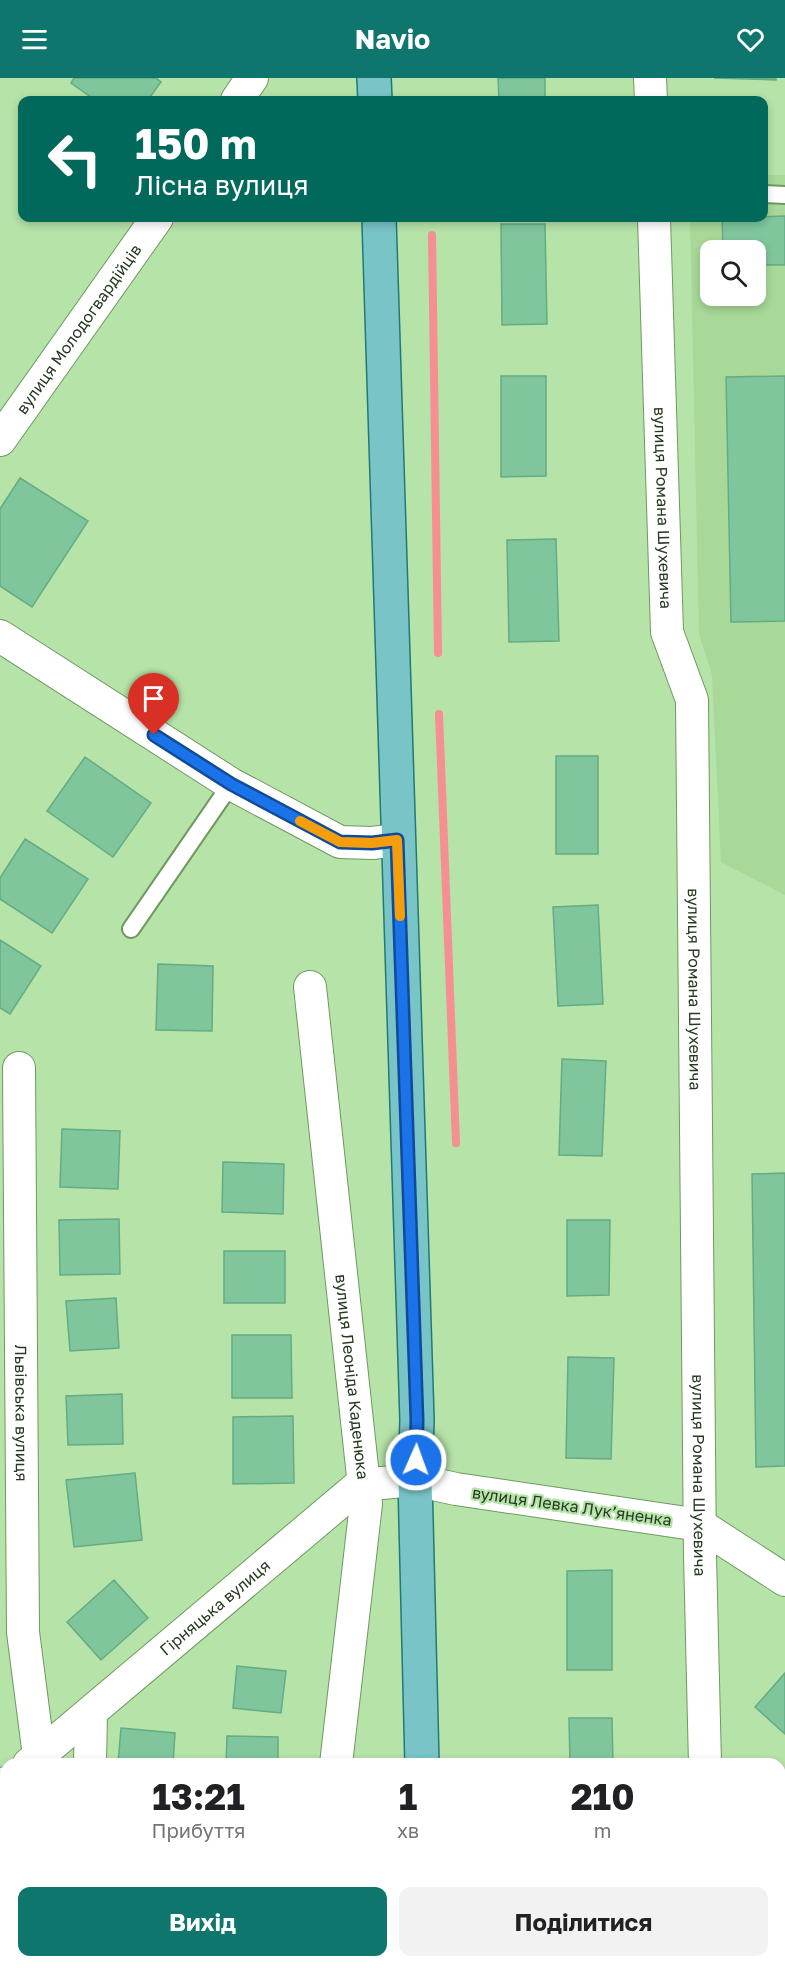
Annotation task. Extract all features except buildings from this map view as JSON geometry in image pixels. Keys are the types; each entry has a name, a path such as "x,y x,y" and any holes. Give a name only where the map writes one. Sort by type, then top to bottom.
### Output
{"main road":[{"path":"374,78 375,96"},
{"path":"379,222 397,840 417,1409 415,1480 422,1758"}],"street":[{"path":"240,96 252,78"},
{"path":"650,78 651,96"},
{"name":"вулиця Молодогвардійців","path":"0,440 154,222"},
{"name":"вулиця Романа Шухевича","path":"654,222 667,632 692,700 700,1525 705,1758"},
{"path":"0,636 231,784 340,842 372,843 397,840"},
{"name":"вулиця Леоніда Каденюка","path":"310,987 366,1504 337,1758"},
{"name":"Львівська вулиця","path":"19,1068 23,1632 34,1758"},
{"name":"вулиця Левка Лукʼяненка","path":"415,1480 456,1489 700,1525 785,1580"},
{"name":"Гірняцька вулиця","path":"36,1758 360,1485 415,1480"},
{"path":"90,1758 91,1713"}],"lane":[{"path":"768,194 785,195"},
{"path":"131,929 231,784"}],"shaded area":[{"path":"768,175 785,175 785,895 721,862 712,675 699,634 690,222 768,222"}],"waterway":[{"path":"432,235 438,653"},
{"path":"439,714 456,1143"}],"slow traffic":[{"path":"300,821 340,842 372,843 397,840 400,916"}],"route":[{"path":"154,735 231,784 340,842 372,843 397,840 417,1420 416,1460"}]}
